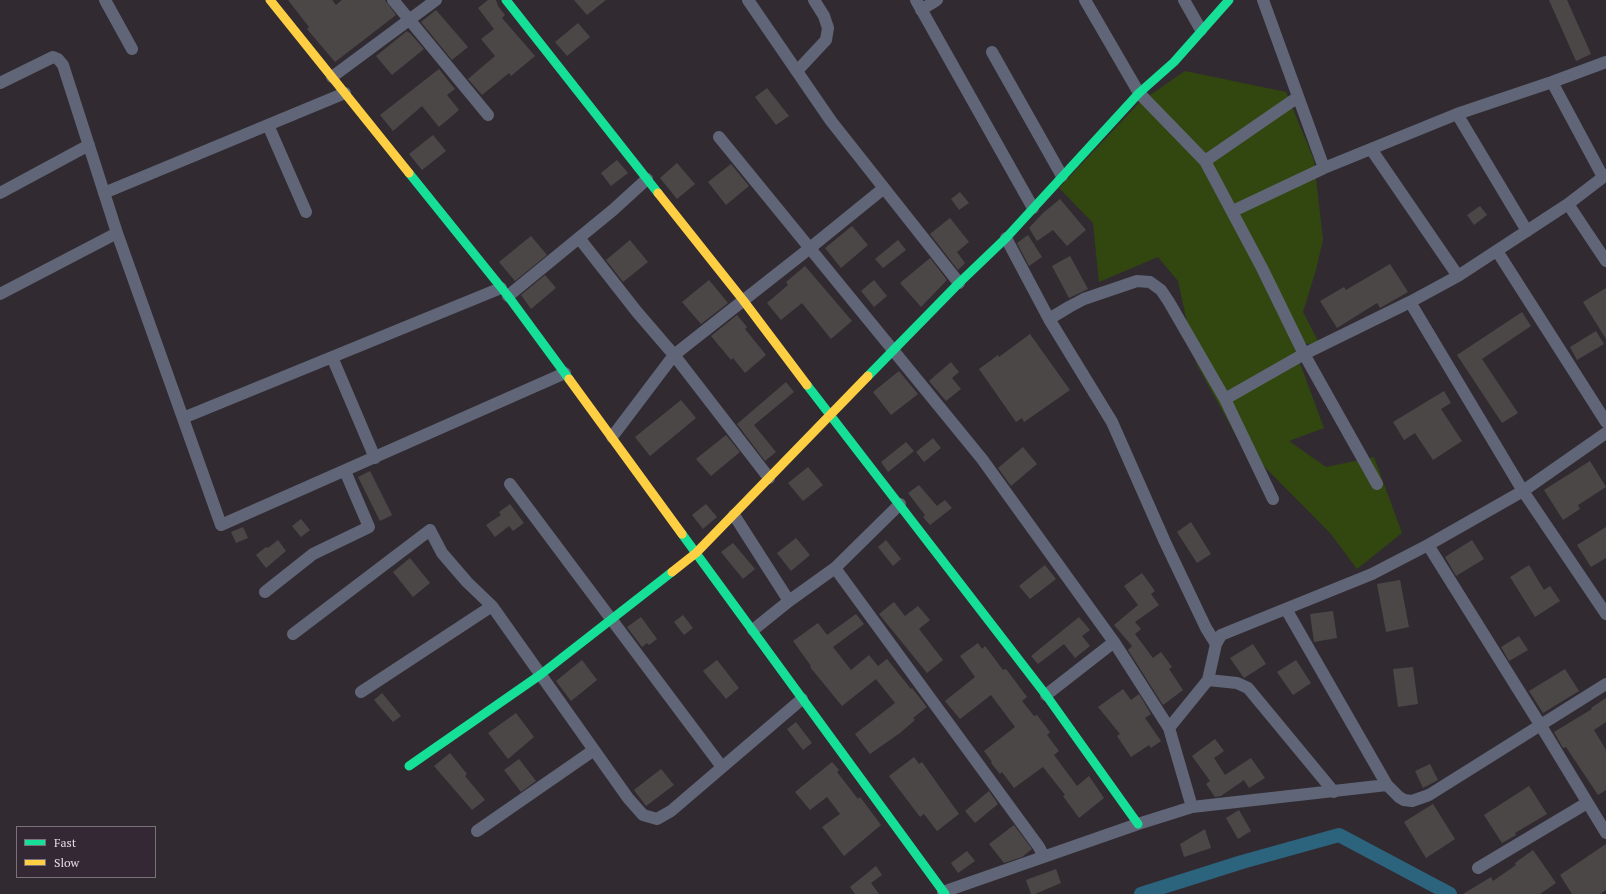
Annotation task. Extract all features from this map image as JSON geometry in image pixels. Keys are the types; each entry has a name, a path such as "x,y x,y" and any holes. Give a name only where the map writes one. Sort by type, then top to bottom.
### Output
{"street":[{"path":"105,0 132,49"},
{"path":"270,0 505,292 944,893 1138,824 1192,808 1387,786"},
{"path":"393,0 488,115"},
{"path":"332,77 436,0"},
{"path":"506,0 743,300 900,504 1046,695 1138,824"},
{"path":"748,0 831,121 959,283"},
{"path":"797,71 826,40 828,28 824,16 814,0"},
{"path":"937,0 918,5 1033,208"},
{"path":"1085,0 1139,93 1205,161 1233,211 1304,354 1377,484"},
{"path":"1184,0 1201,30"},
{"path":"409,766 540,675 696,553 959,283 1006,238 1139,93 1174,62 1228,0"},
{"path":"1263,0 1324,168"},
{"path":"992,52 1062,176"},
{"path":"0,83 47,58 53,57 58,59 63,65 117,233 222,526 565,373"},
{"path":"1233,211 1324,168 1458,114 1606,62"},
{"path":"1225,399 1304,354 1410,302 1458,276 1568,204 1605,176 1552,82"},
{"path":"104,193 345,93"},
{"path":"1205,161 1298,97"},
{"path":"1458,114 1527,231"},
{"path":"268,125 306,212"},
{"path":"719,136 982,459 1114,642 1169,728 1192,808"},
{"path":"0,193 89,145"},
{"path":"1371,149 1458,276"},
{"path":"183,418 332,358 505,292 579,238 647,179"},
{"path":"612,437 674,355 884,188"},
{"path":"1568,204 1606,261"},
{"path":"0,294 117,233"},
{"path":"579,238 637,312 674,355 769,478"},
{"path":"1006,238 1049,319 1112,422 1165,542 1206,628 1216,644"},
{"path":"1497,251 1606,422"},
{"path":"1049,319 1069,306 1084,299 1137,281 1150,282 1161,290 1225,399 1272,499"},
{"path":"1410,302 1523,491 1606,614"},
{"path":"332,358 375,458"},
{"path":"1169,728 1208,680 1216,644 1221,634 1372,574 1428,545 1523,491 1606,433"},
{"path":"265,592 313,554 370,527 345,471"},
{"path":"510,484 722,767"},
{"path":"753,630 789,601 835,568 900,504"},
{"path":"734,515 789,601"},
{"path":"293,634 430,530 442,553 467,582 492,606 628,798 643,814 657,819 671,811 802,699"},
{"path":"1428,545 1541,726 1606,834"},
{"path":"835,568 1035,841 1044,857"},
{"path":"361,692 492,606"},
{"path":"1286,609 1387,786 1404,800 1412,801 1429,795 1606,684"},
{"path":"1046,695 1114,642"},
{"path":"1208,680 1237,684 1248,688 1334,792"},
{"path":"477,831 594,750"},
{"path":"1478,868 1587,802"}],"green space":[{"path":"1185,71 1286,92 1314,160 1323,240 1316,270 1303,312 1320,345 1292,342 1324,428 1289,441 1326,467 1374,457 1402,533 1357,569 1330,533 1239,441 1196,363 1178,281 1158,257 1099,282 1093,223 1059,188 1140,102"}],"building":[{"path":"288,0 332,0 336,5 342,0 385,0 396,15 335,62 307,29 309,27"},
{"path":"488,0 496,0 498,6 505,15 502,18 535,56 511,76 509,73 482,95 468,79 495,56 481,39 494,29 478,8"},
{"path":"574,0 606,0 587,15"},
{"path":"1549,0 1567,0 1591,54 1576,61"},
{"path":"436,10 468,47 452,60 421,22"},
{"path":"578,23 590,37 567,56 555,42"},
{"path":"407,31 424,49 392,75 376,56"},
{"path":"439,69 455,89 447,95 459,110 439,127 422,106 393,131 380,115"},
{"path":"767,88 789,116 776,125 755,97"},
{"path":"433,135 446,151 422,170 409,154"},
{"path":"617,160 628,173 611,186 601,173"},
{"path":"677,163 695,184 677,199 660,178"},
{"path":"731,164 749,186 726,205 708,182"},
{"path":"960,192 969,203 959,210 951,199"},
{"path":"1060,199 1086,230 1067,246 1053,230 1037,241 1029,228 1043,213"},
{"path":"1480,206 1487,215 1474,225 1467,215"},
{"path":"950,218 969,242 957,252 965,263 958,270 930,234"},
{"path":"852,226 868,245 841,268 825,248"},
{"path":"1028,235 1042,257 1029,266 1017,243"},
{"path":"531,236 547,255 515,281 499,262"},
{"path":"630,240 648,262 623,282 606,260"},
{"path":"898,240 906,250 883,268 875,259"},
{"path":"1070,256 1088,289 1069,298 1052,266"},
{"path":"930,258 947,280 921,307 900,283"},
{"path":"1390,264 1408,292 1380,308 1377,303 1337,328 1320,301 1344,287 1346,290"},
{"path":"805,266 852,321 831,339 802,303 781,320 767,303 788,285 786,282"},
{"path":"545,275 556,288 531,309 521,295"},
{"path":"709,280 728,303 701,324 682,302"},
{"path":"874,280 887,296 874,307 861,291"},
{"path":"1606,288 1606,339 1583,302"},
{"path":"1522,312 1531,326 1482,359 1518,413 1502,423 1457,355"},
{"path":"737,315 747,327 745,329 766,355 745,373 733,358 731,360 711,336"},
{"path":"1596,331 1604,344 1577,360 1570,347"},
{"path":"1030,334 1070,390 1024,422 1022,418 1016,422 979,369 998,355 999,357"},
{"path":"951,362 959,372 952,378 961,389 946,401 929,381"},
{"path":"899,371 918,394 891,415 873,392"},
{"path":"786,382 794,392 754,425 776,452 765,461 737,424"},
{"path":"1444,391 1451,403 1441,409 1462,441 1433,460 1415,433 1404,440 1393,422"},
{"path":"681,400 696,418 650,456 635,437"},
{"path":"726,435 740,452 711,476 696,459"},
{"path":"933,438 941,448 924,462 916,452"},
{"path":"906,442 914,451 888,472 881,462"},
{"path":"1023,447 1037,464 1011,486 998,468"},
{"path":"1590,461 1606,487 1578,505 1580,509 1563,520 1544,490"},
{"path":"808,467 823,485 803,501 788,483"},
{"path":"370,471 392,515 380,521 358,477"},
{"path":"919,485 937,506 945,500 952,508 930,525 923,517 925,515 908,493"},
{"path":"510,504 524,523 513,531 509,526 495,537 486,525 501,515 499,512"},
{"path":"706,504 717,517 703,529 692,515"},
{"path":"301,519 310,530 301,537 292,526"},
{"path":"1191,522 1211,554 1197,563 1177,532"},
{"path":"243,527 248,538 236,543 231,532"},
{"path":"1606,527 1606,558 1591,567 1577,545"},
{"path":"796,538 810,555 791,571 777,553"},
{"path":"278,540 286,551 266,568 256,555"},
{"path":"886,540 901,559 893,566 878,547"},
{"path":"1472,540 1484,559 1456,576 1445,557"},
{"path":"733,543 755,569 743,579 721,552"},
{"path":"410,558 430,583 413,597 393,572"},
{"path":"1045,565 1056,579 1030,599 1019,586"},
{"path":"1529,565 1544,590 1550,586 1560,601 1535,617 1510,577"},
{"path":"1142,573 1155,591 1151,594 1159,605 1135,622 1141,629 1135,634 1153,658 1161,652 1172,667 1169,669 1183,690 1163,705 1128,650 1132,646 1114,625 1138,605 1124,586"},
{"path":"1400,580 1409,627 1386,632 1377,584"},
{"path":"894,602 905,616 918,606 930,620 919,629 943,660 927,673 879,614"},
{"path":"1333,611 1337,638 1314,642 1310,614"},
{"path":"856,614 864,624 833,647 851,670 869,655 878,666 887,659 927,707 913,718 915,720 900,733 870,754 855,734 895,703 876,679 842,706 810,667 811,666 793,641 818,623 827,635"},
{"path":"683,615 693,628 684,635 674,622"},
{"path":"641,617 657,639 649,645 647,643 642,647 627,627"},
{"path":"1079,617 1090,630 1082,636 1090,646 1075,658 1064,644 1038,664 1031,656"},
{"path":"1519,636 1528,650 1509,661 1501,647"},
{"path":"978,643 982,649 985,646 1003,670 1006,669 1027,697 1022,701 1034,716 1037,715 1050,732 1047,735 1059,751 1054,755 1077,786 1089,776 1104,798 1079,818 1063,796 1065,795 1043,767 1014,788 1002,772 1000,774 991,763 992,762 984,751 1015,727 991,695 960,719 945,701 975,677 960,656"},
{"path":"1253,644 1266,664 1244,678 1230,658"},
{"path":"582,660 597,680 571,701 556,681"},
{"path":"717,660 739,688 726,699 703,671"},
{"path":"1296,660 1311,683 1293,695 1277,672"},
{"path":"1413,667 1418,704 1398,707 1393,669"},
{"path":"1565,669 1579,691 1543,713 1529,691"},
{"path":"1123,689 1131,700 1139,694 1151,714 1145,718 1161,741 1151,748 1149,745 1131,757 1117,736 1120,734 1098,707"},
{"path":"382,693 401,716 393,722 374,700"},
{"path":"1606,698 1606,722 1594,730 1606,750 1606,790 1598,795 1566,747 1563,748 1554,732 1592,709 1591,708"},
{"path":"516,713 534,737 508,759 488,733"},
{"path":"796,722 812,743 803,750 787,729"},
{"path":"1215,739 1224,751 1214,758 1225,775 1251,758 1265,778 1249,788 1244,780 1221,796 1215,797 1206,784 1210,781 1192,756"},
{"path":"450,753 467,774 465,776 485,800 472,810 434,766"},
{"path":"914,757 919,764 922,762 959,814 937,831 924,814 920,817 889,776"},
{"path":"519,759 536,781 521,792 504,770"},
{"path":"832,762 839,770 837,772 858,799 860,797 881,825 844,856 822,827 840,814 827,797 810,810 795,792"},
{"path":"1430,764 1438,780 1423,788 1415,771"},
{"path":"661,769 674,785 646,806 634,790"},
{"path":"1529,786 1547,814 1515,833 1516,835 1502,843 1484,815"},
{"path":"989,791 998,804 975,823 965,811"},
{"path":"1433,804 1455,839 1426,858 1404,822"},
{"path":"1239,810 1251,831 1238,839 1226,818"},
{"path":"1014,825 1032,849 1022,857 1004,863 989,844"},
{"path":"1205,829 1211,848 1184,857 1180,844"},
{"path":"1606,844 1606,890 1600,894 1572,894 1560,875"},
{"path":"1533,850 1556,883 1540,894 1463,894 1491,877 1493,881 1516,865 1515,863"},
{"path":"967,851 975,861 958,873 951,863"},
{"path":"876,866 882,875 871,883 879,894 855,894 850,887"},
{"path":"1056,869 1061,883 1035,894 1031,894 1026,880"}],"waterway":[{"path":"1141,894 1242,862 1339,835 1450,894"}],"traffic: fast":[{"path":"506,0 658,193"},
{"path":"868,376 959,283 1006,238 1139,93 1174,62 1229,0"},
{"path":"409,173 508,296 569,379"},
{"path":"807,385 1046,695 1138,824"},
{"path":"682,534 945,894"},
{"path":"409,766 540,675 672,572"}],"traffic: slow":[{"path":"270,0 409,173"},
{"path":"658,193 743,300 807,385"},
{"path":"672,572 696,553 868,376"},
{"path":"569,379 682,534"}]}
